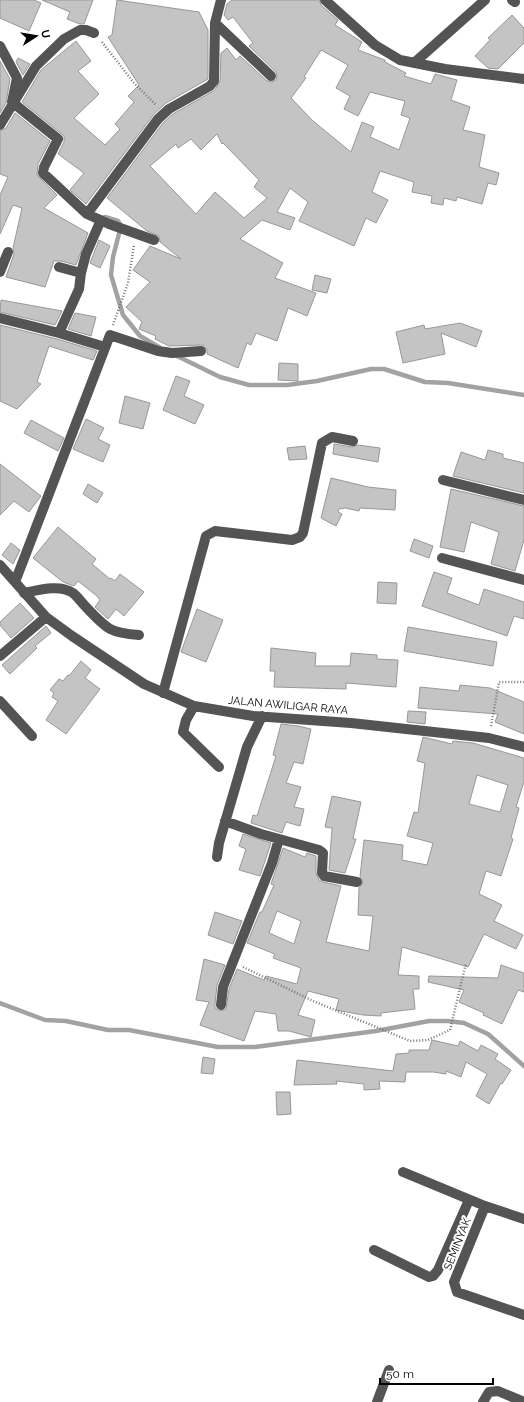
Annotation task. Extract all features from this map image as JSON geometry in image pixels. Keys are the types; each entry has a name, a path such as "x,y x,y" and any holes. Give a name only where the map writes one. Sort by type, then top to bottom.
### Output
{"street":[{"path":"87,214 164,113 210,86 214,81 215,23 221,0"},
{"path":"325,0 375,45 400,60 445,69 524,79"},
{"path":"414,63 485,0"},
{"path":"215,23 271,76"},
{"path":"0,125 12,102 36,66 64,40 80,30 86,30 94,33"},
{"path":"0,46 17,78 12,102"},
{"path":"12,102 58,139 44,167 43,173 87,214 154,240"},
{"path":"58,333 79,288 80,273 86,254 101,220"},
{"path":"0,272 8,252"},
{"path":"59,267 80,273"},
{"path":"0,318 105,347"},
{"path":"14,582 110,335 158,351 172,353 201,351"},
{"path":"163,693 206,536 215,531 292,540 300,537 303,533 322,444 332,438 353,440"},
{"path":"443,480 524,500"},
{"path":"442,558 524,580"},
{"name":"JALAN AWILIGAR RAYA","path":"0,565 46,617 114,665 163,693 194,706 262,716 351,723 489,738 524,747"},
{"path":"24,593 42,589 60,589 73,593 104,626 118,633 139,635"},
{"path":"0,656 46,617"},
{"path":"0,701 32,736"},
{"path":"194,706 186,720 183,732 219,767"},
{"path":"218,858 219,843 247,747 262,716"},
{"path":"225,821 279,839 319,850 323,853 322,873 324,876 357,882"},
{"path":"221,1005 223,987 272,863 279,839"},
{"path":"403,1172 469,1200 524,1219"},
{"path":"374,1250 429,1277 433,1276 438,1270 469,1200"},
{"name":"SEMINYAK","path":"485,1206 454,1282 455,1287 457,1292 524,1315"},
{"path":"377,1402 389,1370"},
{"path":"484,1399 489,1392 498,1391 524,1402"}],"path":[{"path":"94,33 134,83 164,113"},
{"path":"110,335 128,282 136,232"},
{"path":"489,738 499,682 503,680 524,682"},
{"path":"232,962 313,1000 410,1041 428,1040 450,1030 466,963"}],"building":[{"path":"0,0 34,0 41,3 29,31 0,18"},
{"path":"42,0 93,0 84,24 80,24 67,19 70,12"},
{"path":"117,0 199,12 208,30 208,79 166,103 154,114 86,204 70,190 84,173 58,154 64,142 64,136 22,102 41,70 76,41 91,61 78,71 99,94 74,118 105,145 120,129 115,124 134,102 128,96 139,85 108,37 112,35"},
{"path":"232,0 319,0 321,5 338,20 335,25 362,42 358,50 385,60 385,62 406,73 404,76 431,84 435,74 457,80 451,100 470,107 463,130 485,135 479,167 499,173 496,185 488,183 482,204 457,197 456,201 444,198 443,205 431,203 432,196 412,192 414,182 380,171 372,192 388,200 376,223 366,218 354,246 299,221 308,202 290,188 277,212 295,218 290,230 262,220 240,239 283,263 275,278 316,293 307,316 288,308 277,341 256,333 251,345 247,343 238,368 207,354 207,350 203,345 169,346 155,339 156,336 139,329 142,322 126,307 150,282 133,270 150,246 181,259 160,242 159,236 147,231 107,198 163,123 173,114 215,90 220,81 221,53 227,48 236,60 240,56 267,81 272,82 276,80 276,72 249,46 253,43 233,17 228,20 224,15 227,4","holes":["321,50 348,65 336,88 350,96 344,109 358,116 370,92 405,101 401,115 410,118 399,150 370,137 374,127 362,122 351,152 313,121 291,98 306,78 304,77","217,134 222,144 223,143 259,180 254,187 267,198 244,218 215,192 196,214 150,166 176,144 178,148 191,139 201,150"]},
{"path":"512,15 524,28 524,43 498,69 488,68 475,56 490,40 488,38"},
{"path":"18,58 30,64 23,75 16,62"},
{"path":"0,61 10,79 6,103 0,113"},
{"path":"15,113 50,141 38,164 37,175 57,195 44,208 88,233 76,265 61,261 54,261 45,287 6,277 14,254 13,248 22,208 13,205 0,234 0,195 8,177 0,174 0,131 6,128"},
{"path":"99,240 110,246 100,268 90,263"},
{"path":"315,275 331,279 327,293 312,290"},
{"path":"1,300 62,311 55,325 0,312"},
{"path":"75,313 96,317 91,336 68,329"},
{"path":"460,323 482,331 476,347 441,333 445,354 403,363 396,332 424,325 425,329"},
{"path":"0,325 57,339 97,351 93,360 49,346 37,382 41,384 17,409 0,401"},
{"path":"279,363 298,364 298,381 278,380"},
{"path":"176,376 190,381 184,396 204,405 195,424 163,410"},
{"path":"125,396 150,403 143,429 119,423"},
{"path":"86,419 104,428 98,439 110,445 103,462 73,449"},
{"path":"31,420 64,438 58,451 24,433"},
{"path":"334,444 352,447 358,445 380,448 378,462 333,454"},
{"path":"305,446 307,459 289,460 287,448"},
{"path":"488,450 503,454 503,458 524,463 524,493 453,476 461,452 485,460"},
{"path":"0,464 41,496 29,512 14,501 0,515"},
{"path":"331,478 368,487 396,490 395,510 360,508 359,511 345,508 339,509 338,512 342,514 336,526 321,518"},
{"path":"88,484 103,493 97,503 83,494"},
{"path":"451,489 524,506 524,540 515,571 491,564 499,532 471,522 464,552 440,547"},
{"path":"58,527 96,559 92,564 110,579 111,578 115,581 120,574 144,592 124,616 116,609 108,619 95,607 100,600 97,596 78,581 74,586 63,582 33,558"},
{"path":"414,539 433,546 429,558 410,551"},
{"path":"11,543 20,550 13,564 2,555"},
{"path":"434,572 452,578 447,593 479,605 484,589 524,602 524,619 514,616 507,636 422,606"},
{"path":"378,582 397,583 396,604 377,603"},
{"path":"20,603 34,618 11,638 0,625 0,622"},
{"path":"197,609 223,620 206,662 181,652"},
{"path":"46,626 51,633 35,646 37,648 10,674 2,665"},
{"path":"408,627 497,642 493,666 404,651"},
{"path":"271,648 316,653 315,666 350,666 351,653 377,655 377,659 398,660 396,687 346,683 346,689 274,687 275,671 270,671"},
{"path":"81,661 91,670 85,678 100,689 66,734 46,720 58,701 52,697 54,693 50,690 59,679 63,681 68,675 69,676"},
{"path":"460,685 490,688 524,702 524,734 495,722 498,714 418,708 420,687 459,691"},
{"path":"408,711 426,712 425,724 407,722"},
{"path":"281,724 311,729 303,764 294,762 286,783 301,787 294,807 304,809 300,826 286,822 282,833 251,823 253,815 257,816 276,756 273,755"},
{"path":"423,737 452,744 453,741 473,743 524,758 524,782 516,807 519,808 511,838 513,839 501,876 486,871 479,894 502,905 494,921 523,935 516,949 484,934 468,967 402,947 398,975 419,976 419,989 413,989 415,1009 381,1013 381,1016 363,1015 336,1010 339,999 308,991 298,1015 315,1020 311,1037 289,1031 278,1031 276,1014 255,1011 244,1041 200,1025 209,1002 196,1000 204,959 225,965 217,985 215,1008 220,1011 226,1009 229,989 237,969 264,980 266,976 297,984 301,968 273,958 275,954 247,943 260,912 262,912 274,885 271,884 283,848 305,857 307,853 316,856 316,873 319,880 341,886 326,942 369,951 373,916 358,915 359,888 363,883 360,877 364,840 403,845 402,860 427,865 433,843 407,836 414,812 418,813 425,763 417,761","holes":["477,775 508,785 500,812 469,804","277,911 301,921 294,944 269,933"]},
{"path":"332,796 361,802 353,839 356,839 345,873 329,870 332,828 325,827"},
{"path":"243,834 271,843 260,876 239,870 246,849 239,846"},
{"path":"215,912 242,921 233,944 208,935"},
{"path":"501,965 524,973 524,992 518,990 502,1024 483,1015 484,1013 459,1002 464,990 428,982 429,976 498,978"},
{"path":"432,1040 458,1046 460,1041 478,1051 481,1045 498,1054 495,1059 511,1070 502,1084 501,1083 489,1104 476,1096 487,1074 466,1062 461,1077 446,1071 446,1074 433,1072 406,1072 405,1082 379,1081 380,1089 364,1090 364,1084 336,1081 337,1084 294,1085 297,1060 393,1071 396,1054 409,1053 409,1050 429,1050"},
{"path":"203,1057 215,1059 213,1074 201,1073"},
{"path":"276,1092 290,1092 291,1114 277,1115"}],"waterway":[{"path":"105,217 118,221 121,226 113,257 111,275 123,315 140,336 159,347"},
{"path":"175,355 220,377 249,385 287,385 317,381 371,369 384,369 425,382 448,383 524,395"},
{"path":"0,1003 45,1020 66,1021 108,1030 129,1030 218,1047 255,1047 376,1031 429,1021 448,1021 464,1023 488,1034 524,1066"}]}
